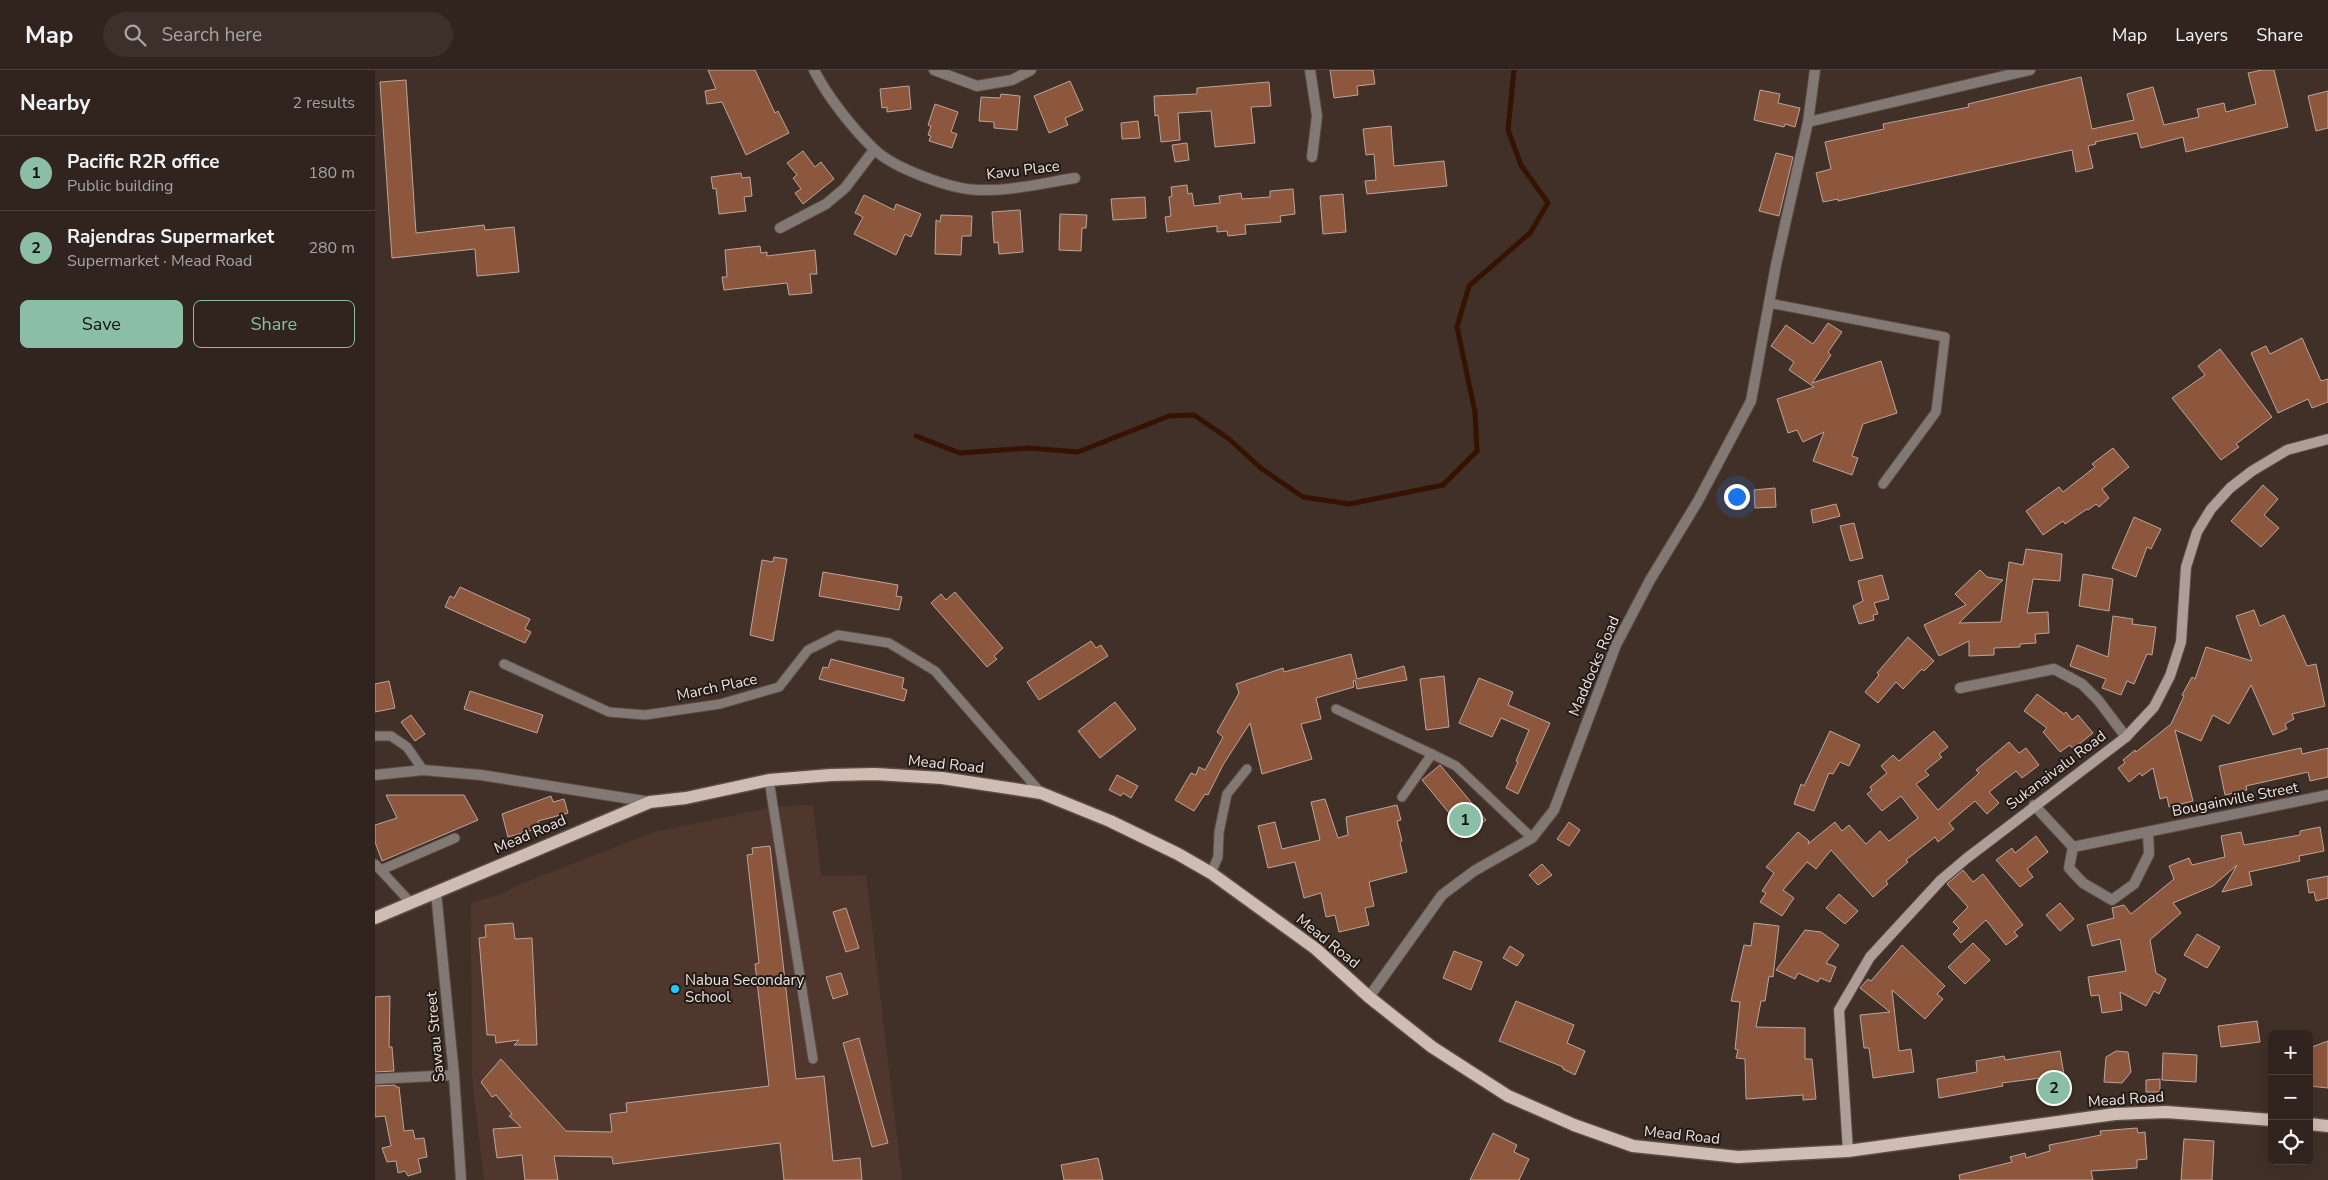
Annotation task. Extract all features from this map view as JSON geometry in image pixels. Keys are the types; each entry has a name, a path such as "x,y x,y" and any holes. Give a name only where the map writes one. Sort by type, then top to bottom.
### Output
{"main road":[{"name":"Sukanaivalu Road","path":"1848,1151 1839,1010 1870,957 1941,880 1978,848 2126,737 2154,707 2170,676 2181,642 2186,567 2197,532 2211,508 2230,488 2252,470 2287,450 2328,439"},
{"name":"Mead Road","path":"375,918 650,802 686,798 769,780 875,774 941,778 1041,793 1110,821 1177,854 1211,873 1316,949 1369,997 1432,1047 1508,1096 1574,1125 1633,1146 1738,1157 1848,1151 2115,1114 2166,1112 2268,1120"},
{"path":"2313,1124 2328,1126"}],"street":[{"name":"Kavu Place","path":"814,70 824,89 874,150 890,161 939,183 979,190 1075,178"},
{"path":"934,70 977,86 1012,80 1031,70"},
{"path":"1310,70 1317,116 1312,157"},
{"name":"Maddocks Road","path":"1369,997 1419,925 1442,896 1474,871 1532,838 1554,810 1616,646 1650,580 1698,501 1751,401 1776,264 1793,197 1808,122 1815,70"},
{"path":"1808,122 2030,70"},
{"path":"780,228 826,204 845,188 874,150"},
{"path":"1959,688 2053,669 2082,684 2098,700 2126,737"},
{"path":"375,775 423,770 481,775 650,802"},
{"name":"Bougainville Street","path":"2073,846 2328,796"},
{"path":"2033,806 2073,846 2069,868 2083,883 2112,900 2134,884 2149,854 2148,832"},
{"name":"Sawau Street","path":"436,892 454,1075 461,1180"},
{"path":"375,1080 454,1075"}],"lane":[{"path":"1769,302 1945,337 1935,412 1883,484"},
{"name":"March Place","path":"504,664 609,712 645,715 720,704 779,687 808,650 838,635 889,644 935,672 1041,793"},
{"path":"1336,709 1456,766 1532,838"},
{"path":"375,736 391,736 407,747 423,770"},
{"path":"1402,797 1433,754"},
{"path":"1211,873 1219,857 1219,832 1227,794 1247,769"},
{"path":"769,780 813,1059"},
{"path":"411,903 378,867 455,838"}],"shaded area":[{"name":"Nabua Secondary School","path":"813,805 821,876 866,875 902,1180 484,1180 472,1075 471,903 501,894 516,886 654,832 773,807"}],"building":[{"path":"708,70 755,70 775,113 778,111 789,133 746,155 722,102 707,104 705,91 716,89"},
{"path":"1330,70 1373,70 1375,84 1357,86 1358,95 1334,98"},
{"path":"2274,70 2288,127 2186,152 2183,137 2141,148 2137,133 2095,142 2096,144 2088,146 2093,168 2076,172 2072,150 1838,201 1838,199 1823,202 1816,173 1831,169 1825,142 1884,129 1883,124 1969,107 1968,104 2081,77 2092,129 2134,120 2127,94 2153,87 2164,125 2199,117 2197,109 2224,103 2226,112 2256,104 2248,73"},
{"path":"406,80 416,233 484,225 485,230 514,227 519,272 477,276 475,249 392,258 380,82"},
{"path":"1070,81 1083,110 1065,118 1068,125 1049,133 1034,96"},
{"path":"1269,82 1271,106 1251,107 1255,143 1215,147 1211,111 1178,113 1180,140 1161,142 1158,115 1155,116 1154,96 1197,94 1197,88"},
{"path":"909,86 911,109 887,112 887,107 882,108 880,89"},
{"path":"1760,90 1780,94 1778,103 1800,108 1795,127 1785,124 1784,127 1754,120"},
{"path":"2328,91 2328,128 2316,131 2308,96"},
{"path":"1001,94 1020,96 1017,130 994,128 994,122 979,121 981,97 1000,98"},
{"path":"935,104 958,112 951,132 957,134 952,148 929,141 931,136 928,135 931,126 928,125"},
{"path":"1138,121 1140,138 1122,139 1121,123"},
{"path":"1391,126 1394,166 1444,161 1447,186 1367,194 1365,181 1376,180 1374,154 1366,155 1363,129"},
{"path":"1187,143 1189,160 1175,162 1172,145"},
{"path":"803,151 815,167 821,162 834,179 803,204 795,193 801,189 793,178 797,175 787,163"},
{"path":"1776,153 1793,157 1779,216 1759,211"},
{"path":"741,173 742,178 750,177 752,196 744,197 746,211 719,214 716,188 713,189 711,177"},
{"path":"1187,185 1188,194 1192,193 1194,206 1220,203 1219,196 1241,193 1242,199 1270,197 1270,191 1293,189 1295,214 1280,216 1281,222 1245,225 1246,234 1228,236 1227,231 1217,232 1217,226 1167,232 1165,217 1171,216 1169,197 1172,196 1171,187"},
{"path":"1343,194 1346,232 1323,234 1320,196"},
{"path":"864,195 894,210 896,204 921,214 911,237 905,234 896,255 854,234 863,217 855,213"},
{"path":"1145,197 1146,218 1113,220 1111,199"},
{"path":"1020,210 1023,252 999,254 998,242 994,243 992,212"},
{"path":"1060,214 1087,215 1086,228 1082,228 1081,251 1059,250"},
{"path":"941,215 972,216 971,236 962,236 961,255 935,254 936,220 940,222"},
{"path":"760,246 761,253 767,252 767,256 815,250 817,274 810,274 812,293 789,295 787,283 724,290 722,277 727,277 725,250"},
{"path":"1828,323 1842,332 1828,352 1831,355 1812,383 1881,361 1897,413 1863,424 1852,456 1858,458 1852,475 1813,461 1824,432 1803,442 1797,430 1788,433 1777,399 1814,387 1789,370 1794,362 1771,346 1786,325 1813,344"},
{"path":"2302,338 2321,381 2328,379 2328,402 2312,408 2308,399 2278,413 2251,353 2266,346 2270,354"},
{"path":"2220,349 2272,417 2236,444 2239,447 2221,460 2172,398 2205,375 2198,366"},
{"path":"2113,448 2129,467 2102,489 2109,498 2099,507 2096,504 2065,524 2063,521 2043,535 2026,511 2059,487 2063,492 2095,467 2092,464"},
{"path":"2263,485 2278,499 2264,515 2279,528 2261,547 2231,521"},
{"path":"1775,488 1776,507 1755,508 1754,490"},
{"path":"1836,504 1840,516 1813,523 1811,510"},
{"path":"2134,517 2161,529 2151,549 2147,547 2136,577 2112,568"},
{"path":"1854,523 1863,558 1850,561 1840,526"},
{"path":"2026,549 2062,554 2060,581 2033,579 2027,613 2048,612 2049,633 2035,634 2036,643 2020,644 2020,647 1994,648 1994,655 1969,656 1969,641 1939,656 1924,625 1966,605 1955,594 1980,570 1987,577 2003,580 1959,623 2001,622 2009,562 2023,565"},
{"path":"774,557 787,559 773,641 750,635 762,560 773,562"},
{"path":"823,572 898,585 896,596 902,597 899,610 819,596"},
{"path":"2083,574 2113,579 2109,611 2079,606"},
{"path":"1882,575 1889,599 1874,603 1878,614 1873,615 1874,620 1859,624 1853,606 1863,601 1858,581"},
{"path":"460,587 530,619 525,629 531,632 525,643 445,607 450,596 454,598"},
{"path":"955,592 1003,648 994,656 997,659 987,667 931,603 941,594 946,600"},
{"path":"2254,610 2260,626 2284,615 2307,666 2316,664 2325,706 2292,714 2294,719 2285,724 2287,729 2273,735 2251,685 2229,724 2213,715 2201,741 2175,730 2193,801 2169,807 2167,797 2160,799 2153,768 2142,776 2140,773 2129,782 2118,768 2125,763 2123,760 2135,750 2136,752 2171,724 2184,696 2182,695 2192,677 2195,679 2206,647 2252,661 2236,616"},
{"path":"2113,616 2133,619 2132,624 2156,627 2152,655 2147,654 2134,684 2127,681 2121,695 2102,688 2106,679 2070,666 2077,645 2108,657"},
{"path":"1908,637 1934,661 1924,671 1922,669 1903,689 1896,682 1878,703 1865,692 1879,675 1877,673"},
{"path":"1091,641 1096,648 1101,645 1108,656 1039,700 1027,682"},
{"path":"1351,654 1357,679 1404,666 1407,680 1357,689 1355,680 1353,681 1354,687 1316,698 1321,719 1301,724 1312,759 1262,774 1250,723 1223,765 1208,795 1205,794 1194,811 1175,800 1191,773 1196,775 1199,767 1205,770 1223,737 1217,732 1239,693 1236,684 1283,668 1284,672"},
{"path":"831,659 904,678 902,688 907,690 904,701 819,679 823,667 828,668"},
{"path":"1444,676 1449,727 1426,730 1420,679"},
{"path":"1479,678 1513,692 1508,705 1550,723 1518,794 1506,788 1518,762 1516,761 1529,730 1501,718 1492,737 1459,723"},
{"path":"389,681 395,708 375,712 375,684"},
{"path":"470,691 543,715 537,733 464,709"},
{"path":"2037,694 2064,714 2066,712 2072,720 2078,715 2093,733 2073,749 2070,745 2060,752 2043,732 2047,728 2024,711"},
{"path":"1115,702 1136,729 1100,758 1078,731"},
{"path":"411,715 425,734 415,741 401,722"},
{"path":"1830,731 1860,745 1849,766 1840,762 1833,774 1829,773 1814,811 1794,804 1801,784 1804,786"},
{"path":"1934,731 1948,747 1939,754 1942,757 1925,771 1929,775 1916,784 1938,810 1979,773 1976,770 2009,742 2019,753 2026,748 2039,765 2022,778 2016,771 1989,792 1999,803 1987,814 1975,801 1949,823 1954,829 1938,842 1935,837 1906,860 1908,862 1886,881 1888,884 1873,897 1831,850 1816,869 1807,862 1783,890 1794,898 1782,916 1760,902 1766,893 1762,891 1774,873 1766,867 1798,832 1809,841 1808,844 1835,822 1842,831 1849,825 1866,844 1880,831 1889,841 1918,818 1901,796 1882,811 1867,794 1872,790 1870,787 1887,773 1881,766 1893,755 1899,761"},
{"path":"2301,748 2302,754 2328,748 2328,777 2310,781 2308,772 2246,786 2247,790 2225,795 2219,766"},
{"path":"1440,765 1486,820 1467,835 1422,780"},
{"path":"1117,775 1138,786 1131,798 1123,793 1121,796 1109,790"},
{"path":"386,795 464,795 478,820 382,861 375,842 375,825 397,818"},
{"path":"551,796 553,802 564,799 568,813 538,821 540,828 508,837 502,814"},
{"path":"1325,799 1338,838 1348,835 1346,817 1397,805 1401,820 1397,821 1402,841 1400,842 1407,872 1369,882 1374,906 1365,908 1369,925 1339,932 1335,915 1326,917 1321,893 1304,898 1295,862 1268,868 1258,826 1275,822 1282,849 1320,840 1311,802"},
{"path":"1569,822 1580,830 1569,846 1557,839"},
{"path":"2320,827 2324,851 2299,856 2300,861 2249,872 2252,885 2222,892 2237,865 2213,886 2173,903 2181,913 2150,940 2156,973 2166,979 2159,994 2154,991 2146,1006 2120,992 2122,1010 2102,1013 2099,995 2091,996 2088,977 2126,971 2120,939 2092,946 2087,925 2114,918 2112,908 2124,905 2131,914 2174,879 2169,866 2189,858 2192,865 2225,857 2221,836 2241,832 2244,845 2300,835 2300,831"},
{"path":"2036,836 2048,852 2027,869 2033,877 2020,887 1996,860 2012,848 2015,853"},
{"path":"770,846 796,1079 824,1076 833,1161 860,1158 862,1180 784,1180 780,1143 613,1164 612,1157 554,1156 558,1180 525,1180 522,1155 497,1158 493,1129 521,1127 509,1116 512,1114 496,1095 492,1097 481,1082 501,1059 566,1131 612,1132 610,1114 627,1112 626,1103 769,1086 755,964 759,963 747,855 753,854 752,848"},
{"path":"1542,864 1552,875 1538,885 1529,875"},
{"path":"1963,870 1973,882 1983,874 2023,925 2014,932 2018,936 2006,945 1986,920 1961,943 1953,934 1959,928 1953,922 1968,907 1947,884"},
{"path":"2328,876 2328,898 2316,901 2314,892 2309,893 2307,880"},
{"path":"1839,894 1858,911 1845,924 1826,908"},
{"path":"2060,903 2074,919 2060,931 2046,915"},
{"path":"846,908 859,948 846,952 833,912"},
{"path":"513,923 515,939 532,938 537,1045 514,1045 519,1040 496,1043 495,1035 487,1035 479,938 486,937 485,925"},
{"path":"1754,923 1779,926 1773,977 1769,976 1765,1001 1761,1001 1756,1027 1805,1028 1805,1059 1812,1059 1816,1099 1803,1100 1803,1095 1746,1099 1745,1059 1736,1058 1738,1050 1735,1049 1740,1002 1731,1001 1744,945 1751,946"},
{"path":"1805,930 1821,932 1839,945 1826,963 1836,967 1830,982 1820,978 1818,982 1798,973 1795,979 1776,970"},
{"path":"2197,934 2220,947 2207,968 2184,955"},
{"path":"1973,943 1990,960 1965,984 1948,967"},
{"path":"1902,945 1945,986 1937,994 1943,999 1925,1019 1892,990 1899,1051 1911,1049 1914,1072 1873,1078 1869,1048 1864,1048 1860,1015 1890,1012 1860,988 1868,979 1871,981"},
{"path":"1510,946 1524,955 1517,966 1503,958"},
{"path":"1454,951 1482,962 1471,990 1443,978"},
{"path":"841,973 848,994 833,999 826,977"},
{"path":"390,996 389,1047 392,1047 394,1071 375,1072 375,997"},
{"path":"1516,1001 1574,1025 1567,1043 1585,1051 1575,1075 1563,1069 1563,1067 1499,1041"},
{"path":"2257,1021 2260,1042 2221,1047 2218,1026"},
{"path":"859,1038 888,1143 872,1147 843,1043"},
{"path":"2328,1041 2328,1088 2313,1086 2313,1047"},
{"path":"2060,1051 2064,1075 2002,1083 2003,1086 1939,1098 1937,1079 1977,1072 1976,1061 2004,1056 2005,1060"},
{"path":"2116,1051 2128,1052 2131,1072 2122,1083 2104,1082 2106,1057"},
{"path":"2163,1053 2197,1055 2196,1082 2162,1080"},
{"path":"2160,1079 2160,1092 2146,1092 2146,1080"},
{"path":"395,1085 399,1087 404,1131 413,1130 415,1139 424,1138 427,1157 418,1159 421,1172 408,1176 405,1171 398,1173 396,1161 387,1162 382,1148 391,1146 385,1116 375,1117 375,1086"},
{"path":"2137,1128 2138,1133 2145,1132 2147,1159 2137,1160 2137,1168 2091,1171 2093,1180 1960,1180 1959,1175 2012,1162 2010,1157 2025,1153 2026,1158 2050,1151 2049,1145 2101,1135 2100,1131"},
{"path":"1493,1133 1517,1145 1514,1152 1529,1159 1519,1180 1470,1180"},
{"path":"2184,1139 2214,1141 2212,1180 2181,1180"},
{"path":"1098,1158 1103,1180 1064,1180 1061,1165"}],"waterway":[{"path":"916,436 960,453 1029,448 1078,452 1169,416 1194,415 1229,439 1262,469 1303,497 1350,504 1443,485 1477,451 1475,412 1457,327 1469,286 1530,233 1548,203 1521,165 1508,130 1514,70"}],"place":[{"name":"Pacific R2R office","path":"1465,820"},
{"name":"Nabua Secondary School","path":"675,989"},
{"name":"Rajendras Supermarket","path":"2054,1088"}]}
